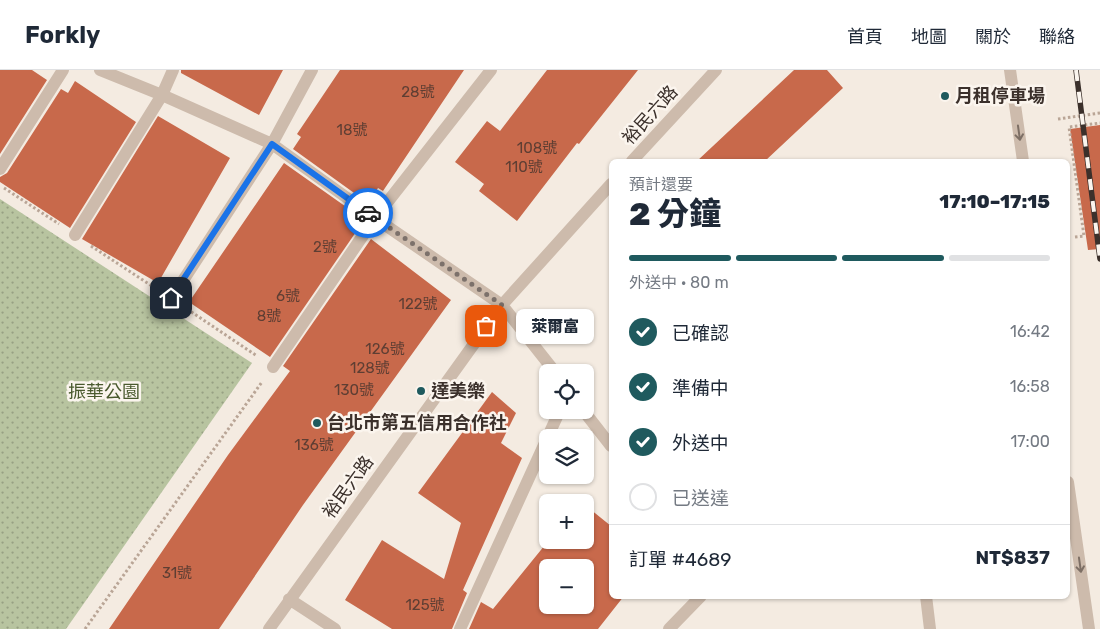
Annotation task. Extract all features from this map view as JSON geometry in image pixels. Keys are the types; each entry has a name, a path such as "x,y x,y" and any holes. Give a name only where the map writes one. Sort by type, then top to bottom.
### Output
{"street":[{"path":"0,169 63,70"},
{"path":"100,70 162,95 272,144 375,218 502,305 548,364"},
{"path":"75,235 162,95 173,70"},
{"path":"171,298 272,144 312,70"},
{"path":"274,367 375,218 491,70"},
{"path":"1010,70 1024,159"},
{"name":"裕民六路","path":"634,159 708,72"},
{"name":"裕民六路","path":"269,629 502,305 609,186"},
{"path":"460,629 556,419"},
{"path":"590,419 609,443"},
{"path":"1070,496 1089,629"},
{"path":"289,599 334,629"},
{"path":"669,629 699,599"},
{"path":"926,599 930,629"}],"path":[{"path":"1058,119 1100,114"},
{"path":"1075,238 1084,236 1069,127 1100,123"},
{"path":"0,186 274,367 84,629"}],"green space":[{"name":"振華公園","path":"0,199 252,363 66,629 0,629"}],"building":[{"path":"0,70 32,70 47,80 0,154"},
{"path":"181,70 283,70 259,115 181,73"},
{"path":"340,70 464,70 383,191 378,188 368,203 293,149 301,137 297,134"},
{"path":"547,70 638,70 579,144 577,143 517,221 479,191 484,184 455,162 487,121 500,131"},
{"path":"794,70 827,70 843,88 767,159 699,159"},
{"path":"75,81 136,122 70,228 0,182 0,177 7,173 61,89 68,93"},
{"path":"158,116 230,158 158,283 82,239"},
{"path":"1100,125 1100,249 1088,250 1070,129"},
{"path":"284,163 359,216 352,225 358,229 270,357 189,302"},
{"path":"371,239 451,300 303,505 219,629 109,629 228,455 290,371 283,366"},
{"path":"492,392 516,413 501,443 522,458 463,590 467,593 452,629 392,629 345,600 382,540 444,579 461,523 418,493"},
{"path":"594,512 609,524 609,599 622,599 598,629 469,629 481,602 493,609 542,549 594,549"}],"railway":[{"path":"1076,70 1100,259"}],"way so far":[{"path":"368,213 502,305 486,326"}],"place":[{"name":"月租停車場","path":"945,96"},
{"name":"萊爾富","path":"486,326"},
{"name":"達美樂","path":"421,391"},
{"name":"台北市第五信用合作社","path":"317,423"}],"route":[{"path":"171,298 272,144 368,213"}]}
